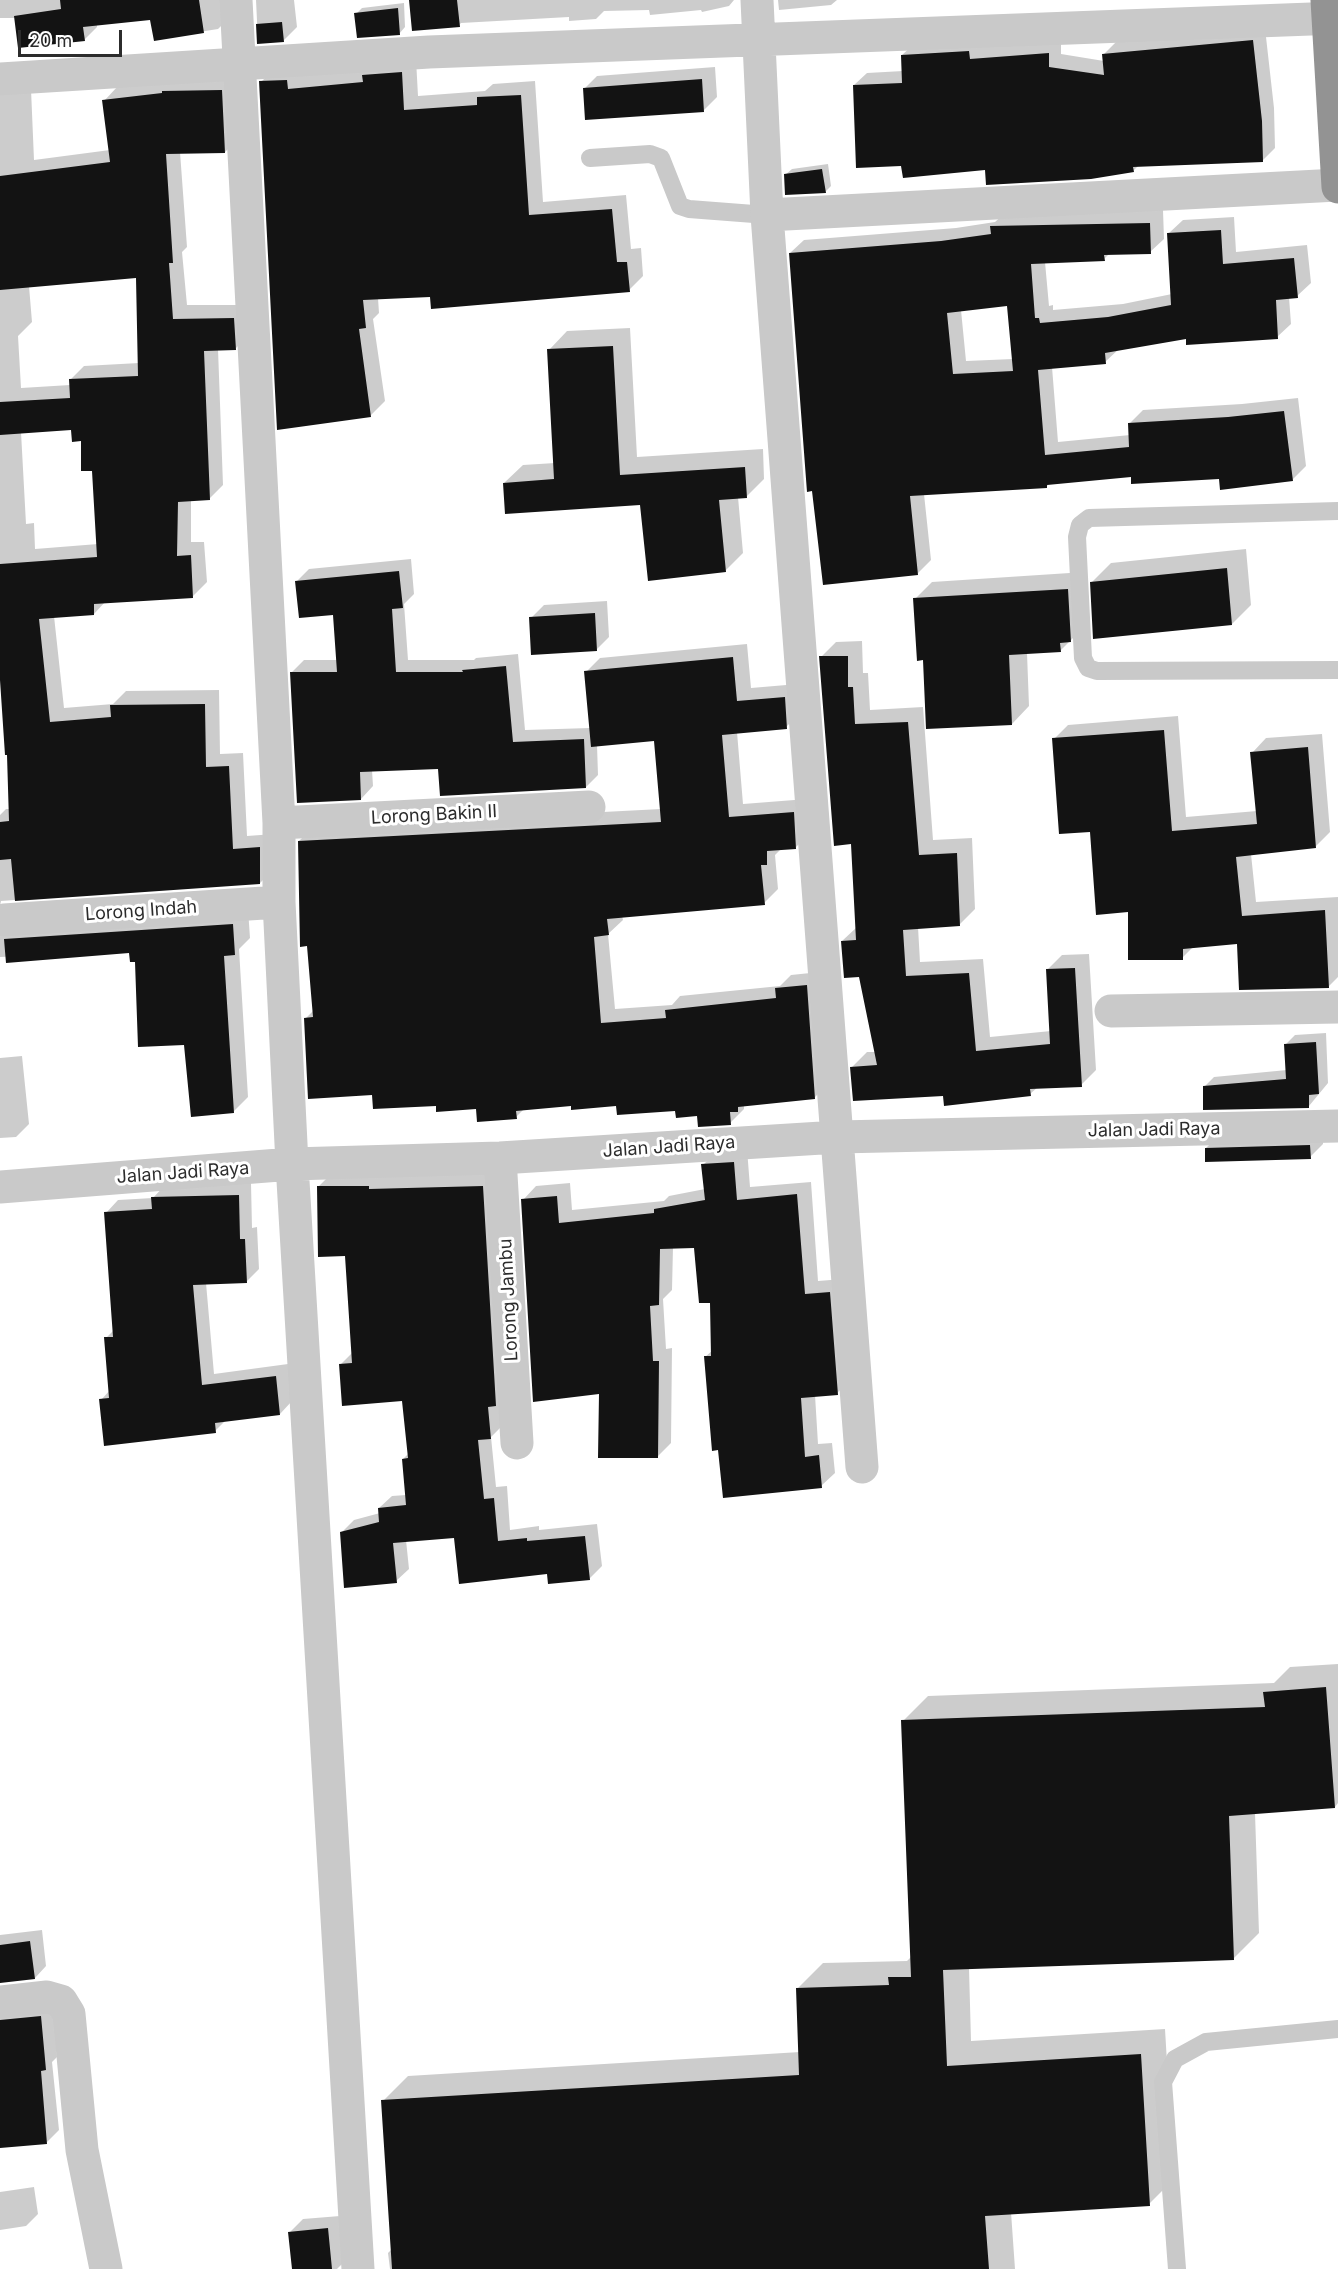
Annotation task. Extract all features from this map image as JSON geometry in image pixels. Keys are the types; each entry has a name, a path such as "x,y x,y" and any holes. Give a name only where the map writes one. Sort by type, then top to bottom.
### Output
{"highway":[{"path":"1331,12 1338,186"}],"street":[{"path":"236,0 279,824 279,902 292,1164 358,2269"},
{"path":"757,0 767,215 862,1467"},
{"path":"0,79 429,52 759,40 1331,12"},
{"path":"767,215 1338,186"},
{"name":"Lorong Bakin II","path":"279,824 589,807"},
{"name":"Lorong Indah","path":"4,920 279,902"},
{"path":"1111,1011 1338,1007"},
{"name":"Jalan Jadi Raya","path":"0,1186 292,1164 500,1158 838,1137 1338,1126"},
{"name":"Lorong Jambu","path":"500,1158 517,1443"},
{"path":"0,2002 46,1997 61,2001 69,2014 82,2150 106,2269"}],"lane":[{"path":"590,158 650,154 661,158 680,206 689,209 767,215"},
{"path":"1338,511 1089,518 1080,525 1077,537 1083,658 1088,668 1097,671 1338,670"},
{"path":"1177,2269 1163,2082 1174,2059 1206,2042 1338,2029"}],"building":[{"path":"60,0 199,0 204,33 154,41 150,20 83,27 85,41 18,48 14,16 61,9"},
{"path":"409,0 457,0 460,27 412,31"},
{"path":"398,8 400,35 357,38 354,13"},
{"path":"282,22 284,42 257,44 256,24"},
{"path":"1253,40 1262,121 1263,162 1133,167 1134,172 1091,179 986,185 985,170 903,178 901,166 856,168 853,85 902,83 901,55 969,51 970,59 1049,53 1049,67 1104,75 1102,54"},
{"path":"402,72 404,110 477,105 477,97 521,95 529,215 612,209 617,262 627,262 630,292 431,309 430,297 363,300 366,328 359,329 371,417 277,430 259,81 287,80 288,89 363,82 362,75"},
{"path":"702,79 704,112 585,120 583,88"},
{"path":"222,90 225,153 166,154 173,263 169,263 173,319 234,318 236,350 204,351 210,500 178,502 177,556 191,555 193,598 94,604 94,615 39,619 50,722 111,717 110,705 205,704 206,767 229,766 233,849 260,847 260,884 15,901 11,859 0,860 0,822 9,821 7,755 5,755 0,680 0,564 97,557 92,471 81,471 81,441 72,442 71,430 0,435 0,402 70,398 69,379 138,376 136,278 0,290 0,176 110,162 102,100 162,93 162,91"},
{"path":"822,169 826,193 785,195 784,174"},
{"path":"1150,223 1151,254 1104,255 1105,261 1031,264 1035,318 1039,318 1040,323 1108,317 1171,305 1167,233 1221,230 1223,264 1294,258 1298,298 1276,300 1278,339 1186,345 1186,339 1105,353 1106,364 1038,370 1045,455 1129,447 1128,423 1284,411 1293,481 1220,490 1219,479 1131,484 1131,477 1047,485 1047,488 910,496 918,575 823,585 812,491 807,492 789,253 941,241 991,234 990,226","holes":["1007,306 1013,371 953,374 947,313"]},
{"path":"613,346 620,475 745,467 747,498 719,500 726,572 648,581 640,505 505,514 503,483 554,479 547,349"},
{"path":"1227,568 1232,625 1093,639 1090,582"},
{"path":"399,571 403,608 392,609 396,672 463,672 462,670 506,666 513,742 584,739 586,788 440,796 438,769 360,772 361,800 297,803 290,672 337,672 333,615 299,618 295,581"},
{"path":"1068,589 1071,642 1060,643 1061,652 1009,655 1012,725 926,729 923,660 917,661 913,598"},
{"path":"595,613 597,651 531,655 529,617"},
{"path":"819,656 848,656 848,687 853,687 855,724 908,722 919,855 957,853 960,926 903,930 906,976 969,973 976,1051 1050,1044 1046,969 1075,968 1082,1087 1030,1089 1031,1096 944,1106 943,1096 853,1101 850,1067 877,1065 859,977 844,978 841,941 856,940 851,844 834,846"},
{"path":"733,657 737,701 785,697 787,729 722,735 729,817 794,812 796,849 767,851 767,865 761,865 765,905 607,919 609,935 594,937 601,1023 666,1018 665,1010 776,998 775,988 807,985 815,1099 738,1107 738,1112 730,1112 731,1125 698,1127 697,1116 676,1118 675,1111 617,1115 616,1106 571,1110 571,1106 516,1111 517,1119 477,1122 476,1109 436,1112 436,1106 373,1109 372,1095 308,1099 304,1018 313,1017 307,946 300,947 298,841 661,822 654,741 591,747 584,671"},
{"path":"1164,730 1172,831 1257,824 1250,752 1308,747 1316,848 1236,857 1242,916 1325,910 1329,988 1239,990 1237,944 1183,949 1183,960 1128,960 1128,912 1096,915 1090,832 1059,834 1052,738"},
{"path":"233,924 235,955 224,956 234,1113 191,1117 184,1045 138,1047 135,962 130,962 129,953 6,963 4,939"},
{"path":"1316,1042 1319,1094 1309,1095 1309,1108 1203,1110 1203,1086 1286,1079 1284,1044"},
{"path":"1310,1145 1311,1159 1205,1162 1205,1148"},
{"path":"734,1162 737,1200 797,1194 805,1294 830,1292 838,1395 801,1398 805,1457 819,1455 822,1488 723,1498 718,1450 712,1451 704,1356 711,1356 710,1303 699,1303 694,1248 660,1249 659,1305 650,1306 653,1361 659,1361 658,1458 598,1458 599,1394 533,1402 521,1199 557,1196 559,1223 654,1213 654,1209 705,1200 701,1164"},
{"path":"317,1186 369,1186 369,1189 483,1186 496,1406 488,1407 491,1439 478,1440 484,1499 494,1498 498,1541 585,1536 590,1580 548,1584 547,1574 459,1584 454,1538 393,1543 397,1583 344,1588 340,1532 379,1522 378,1508 406,1505 402,1459 408,1458 402,1401 342,1406 339,1364 352,1363 345,1256 318,1257"},
{"path":"239,1195 240,1239 245,1239 247,1283 193,1285 202,1385 276,1376 280,1415 215,1423 216,1433 104,1446 99,1399 109,1398 104,1337 113,1337 104,1212 152,1209 151,1197"},
{"path":"1326,1687 1335,1808 1229,1816 1234,1960 943,1970 947,2066 1141,2054 1150,2206 985,2216 989,2269 392,2269 381,2100 799,2075 796,1988 889,1985 888,1977 911,1977 901,1720 1265,1707 1263,1692"},
{"path":"30,1941 35,1979 0,1983 0,1945"},
{"path":"41,2016 46,2070 41,2071 47,2144 0,2148 0,2020"},
{"path":"328,2228 332,2269 292,2269 288,2232"}]}
